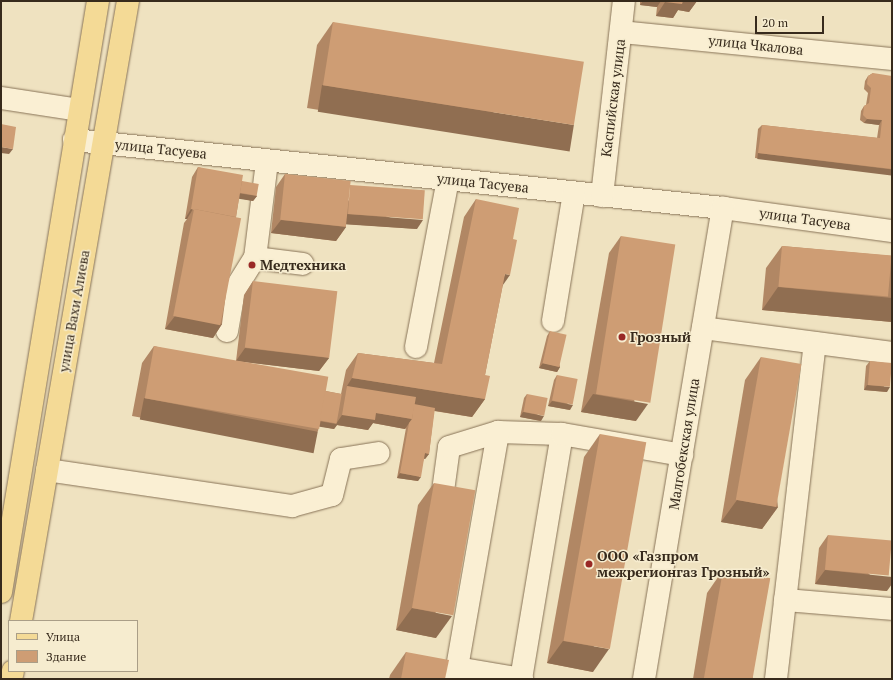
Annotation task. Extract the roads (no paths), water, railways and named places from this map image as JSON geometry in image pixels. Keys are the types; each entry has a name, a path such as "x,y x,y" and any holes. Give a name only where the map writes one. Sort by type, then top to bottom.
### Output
{"main road":[{"name":"улица Вахи Алиева","path":"1,592 98,1"},
{"name":"улица Вахи Алиева","path":"21,620 128,1"}],"street":[{"name":"Каспийская улица","path":"602,196 624,1"},
{"name":"улица Чкалова","path":"621,32 892,58"},
{"path":"1,98 79,110"},
{"name":"улица Тасуева","path":"74,140 723,208 892,231"},
{"path":"227,331 234,291 255,258 267,160"},
{"path":"416,348 448,180"},
{"path":"553,321 574,193"},
{"name":"Малгобекская улица","path":"644,679 723,208"},
{"path":"255,258 303,264"},
{"path":"703,328 892,353"},
{"path":"776,679 815,343"},
{"path":"443,491 449,447 498,432 562,434 682,455"},
{"path":"498,432 456,673 521,679 562,434"},
{"path":"47,470 292,506 332,495 341,459 379,454"},
{"path":"785,600 892,609"}],"place":[{"name":"Медтехника","path":"252,265"},
{"name":"Грозный","path":"622,337"},
{"name":"ООО «Газпром межрегионгаз Грозный»","path":"589,564"}]}
